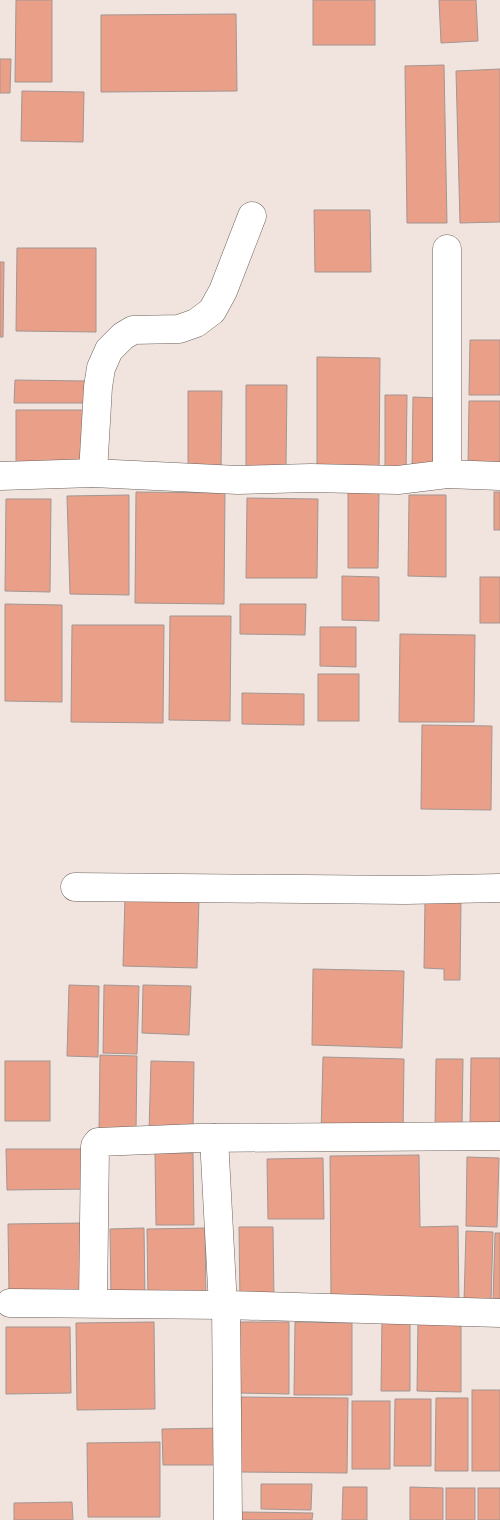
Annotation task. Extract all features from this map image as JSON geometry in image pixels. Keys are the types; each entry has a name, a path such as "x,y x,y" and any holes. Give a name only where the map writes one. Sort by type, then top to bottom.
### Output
{"street":[{"path":"93,473 98,387 101,368 109,350 123,336 133,330 179,328 196,323 212,311 223,291 252,216"},
{"path":"447,249 447,474"},
{"path":"0,476 93,473 238,480 311,478 398,480 447,474 500,476"},
{"path":"75,887 396,890 500,888"},
{"path":"93,1303 95,1144 101,1141 214,1138 500,1136"},
{"path":"214,1138 224,1305 228,1520"},
{"path":"10,1303 224,1305 500,1313"}],"building":[{"path":"16,0 52,0 52,82 15,82"},
{"path":"313,0 375,0 375,45 313,45"},
{"path":"439,0 476,0 478,41 441,43"},
{"path":"236,14 237,91 101,92 101,15"},
{"path":"0,59 11,59 10,93 0,93"},
{"path":"444,65 447,223 407,223 405,66"},
{"path":"500,69 500,222 460,223 456,71"},
{"path":"22,91 84,92 83,142 21,141"},
{"path":"314,210 370,210 371,272 315,272"},
{"path":"17,248 96,248 96,332 16,331"},
{"path":"0,262 4,262 3,337 0,337"},
{"path":"470,340 500,340 500,395 469,395"},
{"path":"317,357 380,358 379,478 317,478"},
{"path":"15,380 86,381 86,403 14,403"},
{"path":"246,385 287,385 286,466 246,466"},
{"path":"188,391 222,391 221,471 188,471"},
{"path":"385,395 407,395 406,478 385,477"},
{"path":"413,397 438,398 438,470 412,470"},
{"path":"469,401 500,401 500,467 468,467"},
{"path":"16,410 87,410 86,468 16,468"},
{"path":"136,492 225,493 224,604 135,603"},
{"path":"348,492 379,493 378,568 348,568"},
{"path":"494,492 500,492 500,530 494,530"},
{"path":"129,495 129,595 70,594 67,496"},
{"path":"409,495 446,495 446,577 408,576"},
{"path":"247,498 318,499 317,578 246,578"},
{"path":"6,499 51,499 50,592 5,591"},
{"path":"342,576 379,577 379,621 342,620"},
{"path":"480,577 500,577 500,623 480,623"},
{"path":"5,604 62,605 62,702 5,701"},
{"path":"240,604 306,604 305,635 240,634"},
{"path":"170,616 231,616 230,721 169,720"},
{"path":"72,625 164,625 163,723 71,722"},
{"path":"320,627 356,627 356,667 320,666"},
{"path":"400,634 475,635 474,722 399,722"},
{"path":"318,674 359,674 359,721 318,721"},
{"path":"242,693 304,694 304,725 242,724"},
{"path":"422,725 492,726 491,810 421,809"},
{"path":"125,897 199,899 197,968 123,966"},
{"path":"425,901 461,901 460,980 444,980 444,969 424,968"},
{"path":"313,969 404,971 402,1048 312,1045"},
{"path":"69,985 99,986 98,1057 67,1056"},
{"path":"104,985 139,986 137,1054 103,1053"},
{"path":"143,985 191,986 189,1035 142,1033"},
{"path":"100,1055 137,1056 136,1132 99,1131"},
{"path":"323,1057 404,1059 403,1134 321,1133"},
{"path":"471,1058 500,1058 500,1129 470,1128"},
{"path":"436,1059 463,1059 462,1128 435,1128"},
{"path":"5,1061 50,1061 50,1121 5,1121"},
{"path":"151,1061 194,1062 193,1133 149,1132"},
{"path":"6,1149 92,1149 92,1189 7,1190"},
{"path":"155,1153 193,1153 194,1225 156,1225"},
{"path":"419,1155 420,1227 458,1226 459,1306 331,1300 330,1156"},
{"path":"467,1157 499,1158 497,1227 466,1226"},
{"path":"323,1158 324,1219 268,1219 267,1159"},
{"path":"83,1223 84,1294 9,1294 8,1224"},
{"path":"239,1227 273,1227 274,1300 240,1301"},
{"path":"144,1228 145,1296 111,1296 110,1229"},
{"path":"205,1228 206,1300 148,1300 147,1229"},
{"path":"466,1231 493,1232 491,1303 464,1302"},
{"path":"495,1233 500,1233 500,1302 493,1302"},
{"path":"382,1317 410,1317 410,1391 381,1391"},
{"path":"418,1319 461,1320 461,1392 417,1391"},
{"path":"154,1322 155,1409 77,1410 76,1323"},
{"path":"239,1322 289,1322 289,1394 238,1393"},
{"path":"295,1322 352,1323 352,1395 294,1395"},
{"path":"6,1327 70,1327 71,1393 6,1394"},
{"path":"472,1390 500,1390 500,1471 472,1471"},
{"path":"241,1397 348,1398 347,1473 240,1472"},
{"path":"436,1398 468,1398 468,1471 435,1471"},
{"path":"395,1399 431,1399 431,1466 394,1466"},
{"path":"352,1401 390,1401 390,1469 352,1469"},
{"path":"225,1428 225,1465 163,1465 162,1429"},
{"path":"160,1442 160,1517 88,1517 87,1443"},
{"path":"261,1484 312,1484 311,1510 261,1509"},
{"path":"343,1487 367,1487 367,1520 342,1520"},
{"path":"410,1487 443,1488 443,1520 410,1520"},
{"path":"446,1488 475,1488 475,1520 446,1520"},
{"path":"478,1488 500,1488 500,1520 478,1520"},
{"path":"72,1502 73,1520 14,1520 14,1503"},
{"path":"241,1512 313,1513 312,1520 241,1520"}]}
